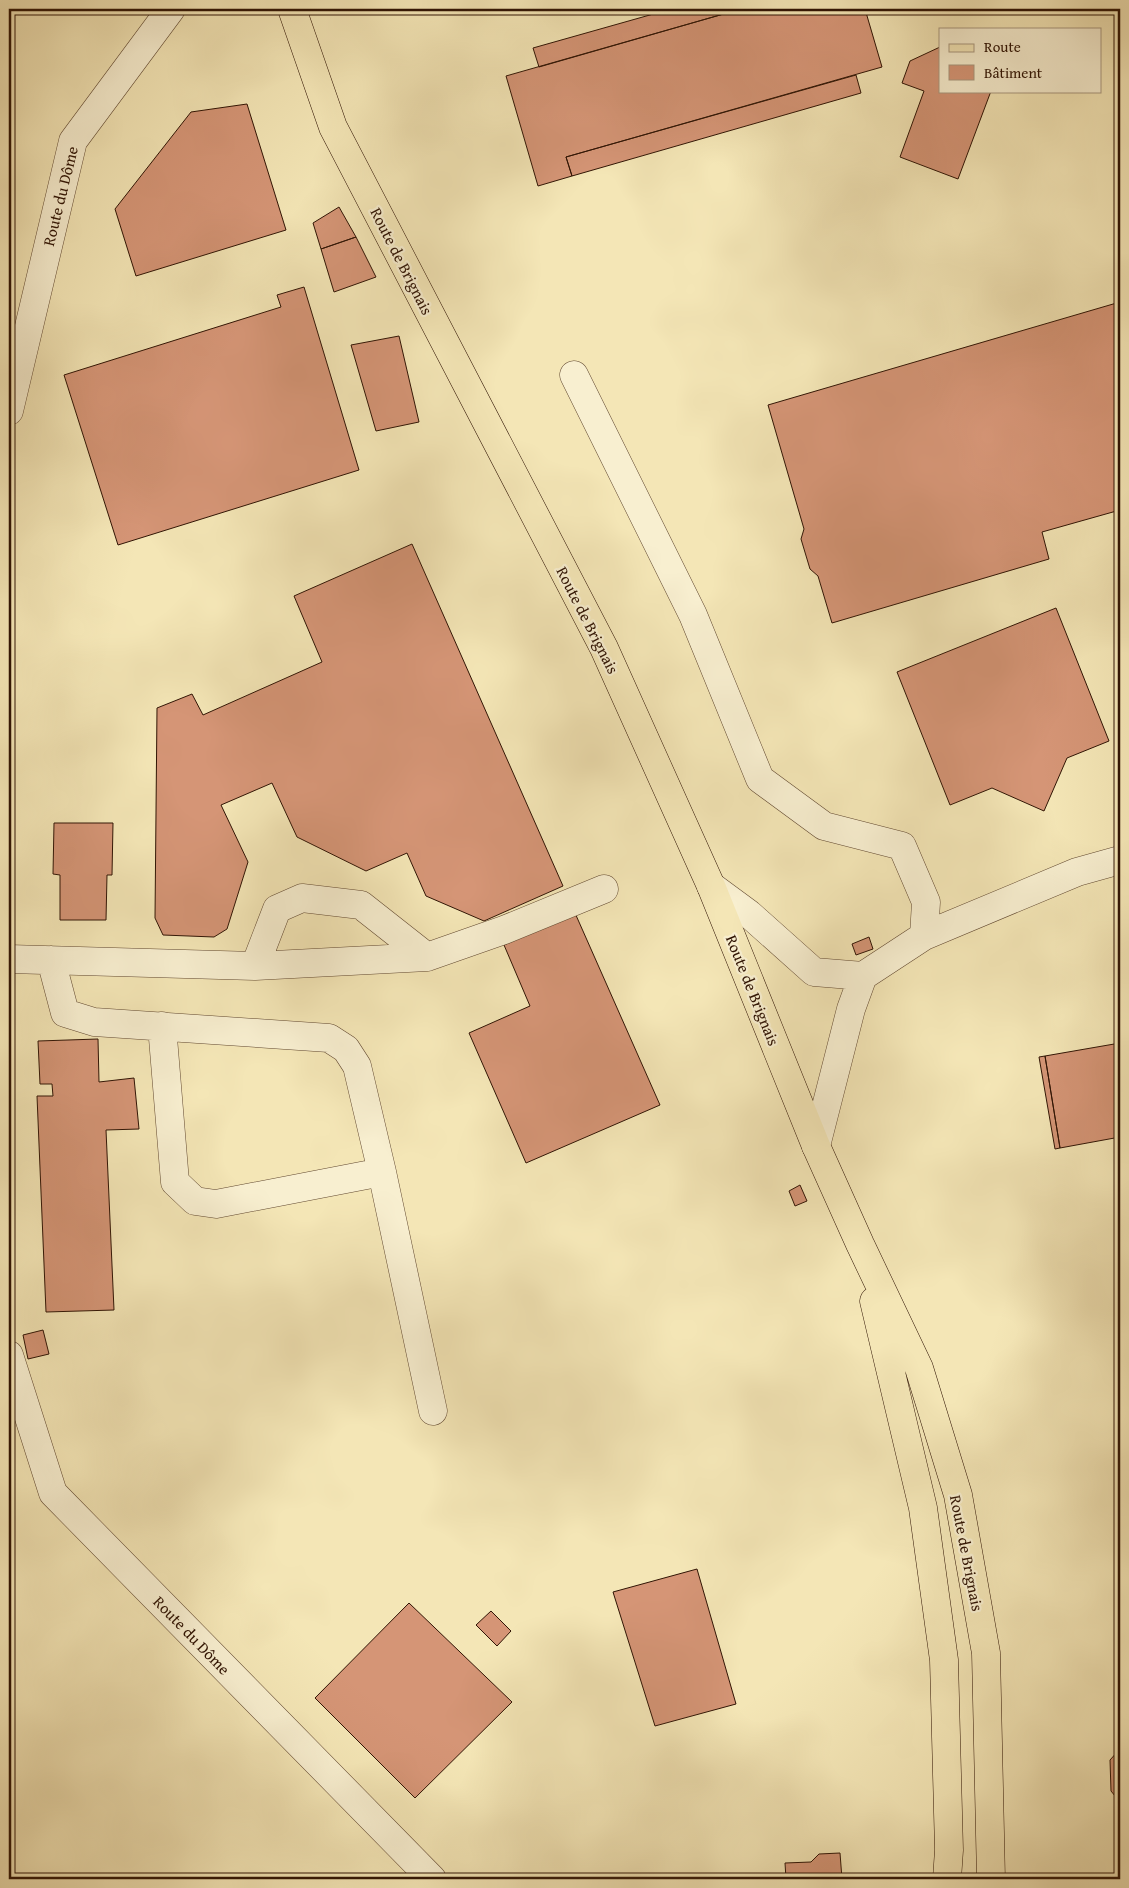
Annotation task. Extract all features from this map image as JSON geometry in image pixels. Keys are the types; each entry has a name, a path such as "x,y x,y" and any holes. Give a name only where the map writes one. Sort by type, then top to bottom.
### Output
{"main road":[{"name":"Route de Brignais","path":"292,9 332,127 604,648 711,886 816,1146 919,1368 958,1496 986,1654 991,1879"},
{"name":"Route de Brignais","path":"860,1244 923,1508 934,1584 944,1660 949,1850 947,1879"}],"street":[{"name":"Route du Dôme","path":"9,411 73,141 172,9"},
{"path":"574,375 693,615 760,779 824,826 902,846 926,902 924,936"},
{"path":"711,886 749,914 814,972 863,976 924,936 1077,872 1120,860"},
{"path":"9,959 255,966 427,957 504,930 604,889"},
{"path":"255,966 278,909 302,898 361,905 427,957"},
{"path":"51,960 65,1013 94,1022 329,1038 346,1049 357,1066 382,1172 433,1411"},
{"path":"816,1146 852,1009 863,976"},
{"path":"162,1026 175,1182 194,1201 216,1204 382,1172"},
{"name":"Route du Dôme","path":"9,1356 53,1493 432,1879"}],"building":[{"path":"671,9 741,9 539,67 533,48"},
{"path":"741,9 865,9 882,67 566,157 572,176 538,186 506,76"},
{"path":"939,47 939,92 991,92 958,179 900,157 924,91 902,83 910,61"},
{"path":"856,75 861,93 572,176 566,157"},
{"path":"247,104 286,230 136,276 115,209 191,112"},
{"path":"339,207 356,237 321,249 313,223"},
{"path":"356,237 376,277 334,292 321,249"},
{"path":"304,287 359,470 118,545 64,375 281,307 277,295"},
{"path":"1120,302 1120,510 1042,532 1049,559 832,623 818,576 810,569 801,539 804,529 768,405"},
{"path":"399,336 419,422 376,431 351,345"},
{"path":"412,544 563,886 484,921 426,896 407,853 366,871 297,837 272,783 221,805 248,862 227,929 214,937 163,935 155,918 157,708 192,694 203,715 322,662 294,596"},
{"path":"1056,608 1109,741 1067,758 1044,811 992,788 950,805 897,672"},
{"path":"54,823 113,823 112,875 107,875 106,920 60,920 60,875 53,874"},
{"path":"575,913 660,1105 526,1163 469,1033 530,1006 504,945"},
{"path":"869,937 873,949 856,955 852,944"},
{"path":"98,1039 99,1082 134,1078 139,1129 106,1130 114,1310 46,1312 37,1096 53,1096 52,1084 40,1084 38,1041"},
{"path":"1120,1043 1120,1137 1060,1148 1045,1056"},
{"path":"1045,1056 1060,1148 1055,1149 1039,1057"},
{"path":"800,1185 807,1201 795,1206 789,1191"},
{"path":"43,1330 49,1354 28,1359 23,1335"},
{"path":"697,1569 736,1704 655,1726 613,1592"},
{"path":"409,1603 512,1702 415,1798 315,1698"},
{"path":"491,1611 511,1631 497,1646 476,1625"},
{"path":"1119,1750 1120,1802 1111,1791 1110,1760"},
{"path":"840,1853 842,1879 786,1879 785,1863 811,1862 819,1854"}]}
